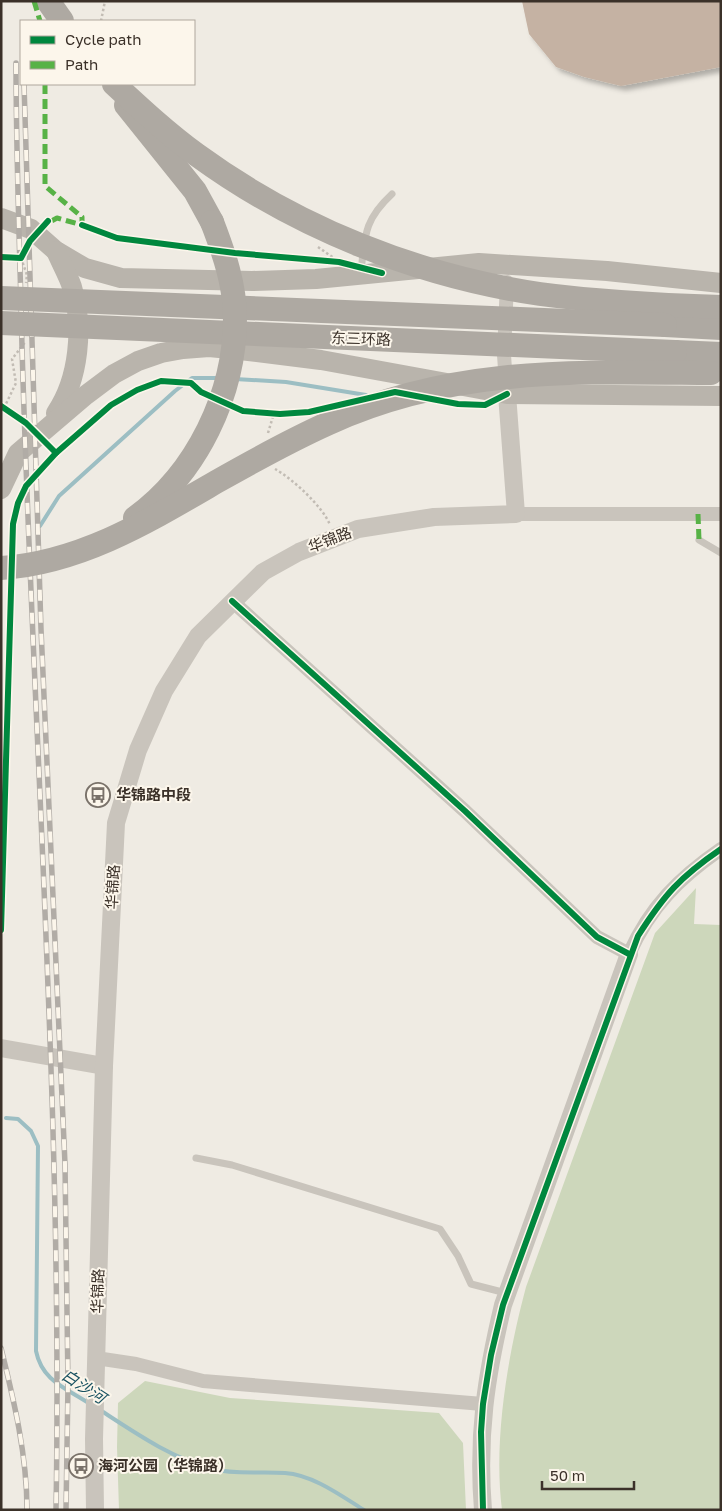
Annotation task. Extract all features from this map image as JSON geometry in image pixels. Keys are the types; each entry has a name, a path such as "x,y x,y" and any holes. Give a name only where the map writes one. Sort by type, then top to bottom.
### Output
{"highway":[{"path":"70,554 113,533 142,513 162,494 186,466 215,416 227,384 233,352 235,317 232,286 224,253 212,222 195,191 180,170 111,85"},
{"path":"115,85 168,133 237,182 328,232 377,252 437,271 539,294 586,299 721,307"},
{"name":"东三环路","path":"1,298 721,328"},
{"name":"东三环路","path":"1,324 675,352 717,367"},
{"path":"1,568 22,567 70,554 146,524 217,482 330,422 404,396 462,382 532,374 717,367"}],"main road":[{"path":"1,218 31,229 56,252 85,268 121,278 252,281 316,279 444,265 509,263 721,283"},
{"path":"46,428 64,401 71,383 77,345 76,308 72,286 56,252"},
{"path":"1,489 10,455 114,374 138,361 161,353 183,349 208,347 313,359 507,394 721,396"}],"street":[{"path":"509,263 504,355 516,514 721,514"},
{"name":"华锦路","path":"95,1510 94,1439 104,1066 116,823 138,750 164,691 198,636 264,572 299,552 358,529 434,517 516,514"},
{"path":"232,601 465,811 597,937 630,954"},
{"path":"483,1505 482,1404 490,1355 506,1293 638,936 676,883 721,849"},
{"path":"1,1048 104,1066"},
{"path":"96,1358 136,1364 203,1381 482,1404"}],"lane":[{"path":"360,275 368,223 379,207 392,194"},
{"path":"699,540 721,553"},
{"path":"196,1158 232,1165 440,1229 458,1256 471,1284 506,1293"}],"path":[{"path":"101,20 105,1"}],"green space":[{"path":"696,888 694,924 721,925 721,1510 502,1510 499,1455 504,1397 513,1340 526,1287 655,933"},
{"path":"145,1381 230,1398 439,1413 463,1443 466,1510 119,1510 118,1403"}],"building":[{"path":"522,1 721,1 721,67 621,86 584,77 556,67 529,34"}],"waterway":[{"path":"40,526 59,496 175,391 192,378 220,378"},
{"path":"235,379 286,382 366,395"},
{"name":"白沙河","path":"6,1118 18,1119 31,1131 38,1146 36,1351 39,1361 49,1377 90,1404"},
{"name":"白沙河","path":"100,1410 154,1444 197,1464 221,1471 276,1472 306,1478 336,1492 364,1510"}],"railway":[{"path":"16,63 18,205 27,492 51,1074 57,1365 56,1510"},
{"path":"24,85 41,629 65,1164 68,1384 66,1510"},
{"path":"1,1348 22,1449 27,1510"}],"marked path":[{"path":"34,1 40,20"},
{"path":"45,85 45,186 82,217 82,225 57,218 46,224"},
{"path":"698,514 699,540"}],"cycle path":[{"path":"1,257 21,258 30,241 48,221"},
{"path":"82,225 117,238 235,253 339,262 382,273"},
{"path":"1,930 13,524 18,503 26,486 56,453 111,405 137,390 161,381 191,383 201,392 243,411 280,414 309,412 395,392 458,404 485,405 507,394"},
{"path":"1,406 26,423 56,453"},
{"path":"232,601 465,811 597,937 629,954"},
{"path":"483,1510 481,1432 483,1404 491,1355 503,1305 638,936 656,909 674,888 694,869 721,849"}],"place":[{"name":"华锦路中段","path":"98,795"},
{"name":"海河公园（华锦路）","path":"81,1466"}]}
